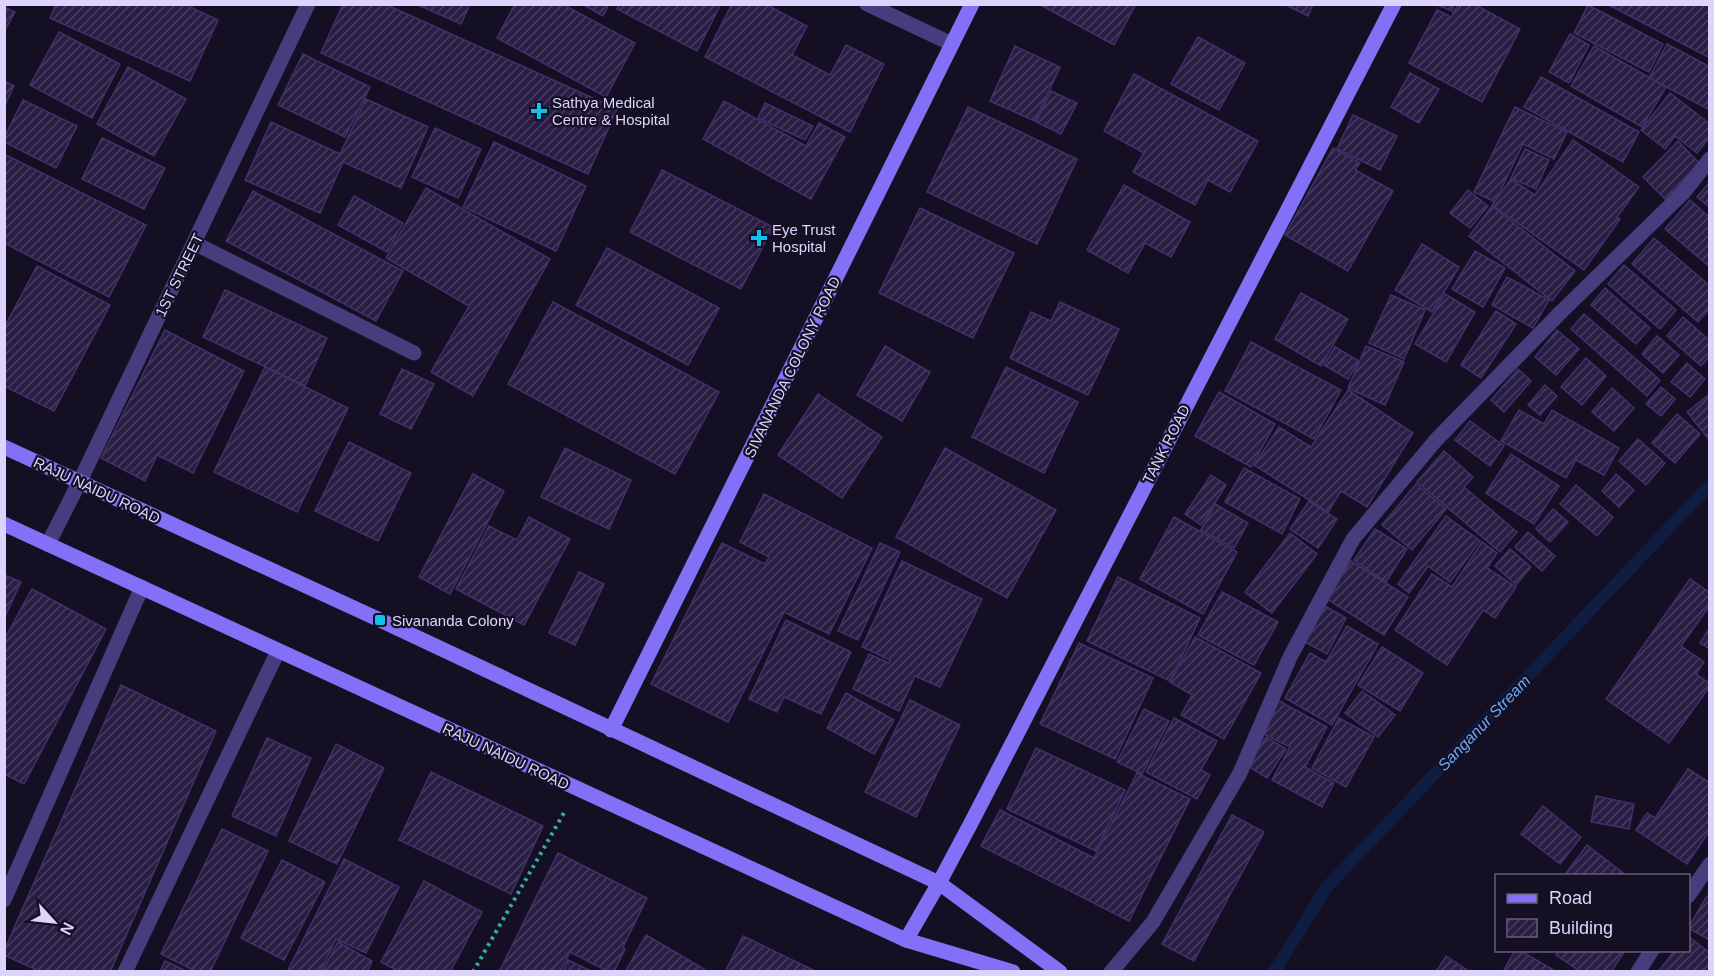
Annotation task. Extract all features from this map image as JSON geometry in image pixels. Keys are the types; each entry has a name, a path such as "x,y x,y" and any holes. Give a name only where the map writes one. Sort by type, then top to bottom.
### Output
{"main road":[{"name":"SIVANANDA COLONY ROAD","path":"612,730 972,4"},
{"name":"TANK ROAD","path":"906,940 939,883 1394,4"},
{"name":"RAJU NAIDU ROAD","path":"4,447 380,620 939,883 1060,972"},
{"name":"RAJU NAIDU ROAD","path":"4,524 906,940 1013,972"}],"street":[{"name":"1ST STREET","path":"48,544 308,4"},
{"path":"867,4 952,44"},
{"path":"1111,972 1153,922 1240,773 1290,657 1353,538 1436,440 1560,313 1683,193 1710,159"},
{"path":"194,243 414,353"},
{"path":"4,900 142,587"},
{"path":"125,972 279,651"},
{"path":"1690,894 1710,864"},
{"path":"1638,972 1651,952"}],"path":[{"path":"473,972 577,789"}],"building":[{"path":"56,4 184,4 218,20 190,81 50,18"},
{"path":"343,4 385,4 617,109 588,174 321,53"},
{"path":"416,4 470,4 461,24"},
{"path":"515,4 562,4 635,43 606,97 497,38"},
{"path":"582,4 609,4 603,16"},
{"path":"619,4 721,4 697,51 617,9"},
{"path":"732,4 765,4 807,26 792,55 830,75 846,45 884,64 850,132 705,57"},
{"path":"1039,4 1136,4 1114,45"},
{"path":"1284,4 1313,4 1308,16"},
{"path":"1435,4 1454,4 1452,11"},
{"path":"1458,4 1474,4 1520,29 1482,102 1409,63 1437,10 1451,17"},
{"path":"1607,4 1710,4 1710,58"},
{"path":"1588,5 1663,44 1649,72 1574,33"},
{"path":"4,7 15,12 4,32"},
{"path":"59,32 120,64 92,118 30,85"},
{"path":"1570,34 1589,45 1569,83 1549,72"},
{"path":"1198,37 1245,63 1219,110 1171,84"},
{"path":"1667,44 1710,67 1710,110 1649,78"},
{"path":"1015,46 1060,67 1035,121 990,101"},
{"path":"1594,46 1666,87 1642,127 1571,86"},
{"path":"303,54 370,87 345,137 278,105"},
{"path":"128,67 186,99 154,156 97,124"},
{"path":"1410,73 1439,89 1419,123 1391,107"},
{"path":"1134,74 1258,141 1230,192 1208,180 1195,205 1133,172 1144,153 1104,131"},
{"path":"1541,77 1639,132 1623,162 1524,107"},
{"path":"4,81 14,86 4,107"},
{"path":"1051,91 1077,103 1061,134 1036,122"},
{"path":"1670,93 1710,124 1710,137 1697,153 1675,136 1665,149 1641,130"},
{"path":"366,99 428,127 401,188 343,162 320,213 245,180 271,122 340,154"},
{"path":"23,100 77,126 56,168 4,142"},
{"path":"724,101 806,146 819,123 845,137 811,199 703,139"},
{"path":"765,103 813,126 805,140 758,118"},
{"path":"968,107 1077,159 1037,244 927,192"},
{"path":"1515,107 1567,132 1554,159 1523,144 1495,202 1474,192"},
{"path":"1353,115 1397,136 1380,170 1337,149"},
{"path":"435,128 481,149 458,198 412,177"},
{"path":"102,138 165,168 144,209 82,179"},
{"path":"1573,140 1639,187 1617,217 1620,219 1584,270 1492,205 1511,179 1535,195"},
{"path":"1678,141 1700,164 1666,200 1643,177"},
{"path":"494,142 586,186 556,251 463,207"},
{"path":"1333,148 1360,163 1355,170 1393,191 1348,271 1285,235"},
{"path":"1525,149 1549,160 1536,189 1511,178"},
{"path":"4,154 146,225 109,297 4,243"},
{"path":"662,170 773,227 741,289 630,232"},
{"path":"1710,182 1710,208 1697,197"},
{"path":"1124,185 1190,222 1171,257 1145,243 1128,273 1087,250"},
{"path":"426,188 550,259 473,396 431,372 469,306 386,258"},
{"path":"1468,190 1488,206 1470,228 1450,213"},
{"path":"253,191 403,271 376,321 226,241"},
{"path":"354,196 403,223 387,252 338,225"},
{"path":"1690,200 1710,218 1710,267 1665,229"},
{"path":"1492,206 1575,271 1552,301 1469,236"},
{"path":"920,208 1014,253 973,338 879,293"},
{"path":"1654,238 1710,286 1710,308 1698,322 1632,264"},
{"path":"1422,244 1459,267 1432,312 1395,290"},
{"path":"607,248 719,308 688,365 576,305"},
{"path":"1475,251 1505,268 1483,307 1452,289"},
{"path":"1624,265 1676,310 1660,329 1608,284"},
{"path":"37,266 110,305 54,411 4,386 4,328"},
{"path":"1507,277 1549,300 1533,328 1492,305"},
{"path":"1605,288 1650,328 1636,344 1591,305"},
{"path":"225,290 327,338 305,386 203,337"},
{"path":"1301,293 1348,319 1321,366 1275,339"},
{"path":"1445,294 1475,312 1446,362 1415,344"},
{"path":"1391,295 1425,310 1404,359 1369,343"},
{"path":"553,302 719,392 675,474 508,384"},
{"path":"1060,302 1119,329 1088,395 1010,358 1031,312 1051,321"},
{"path":"1496,311 1516,324 1481,378 1461,365"},
{"path":"1584,314 1660,380 1647,396 1571,329"},
{"path":"1683,317 1710,341 1710,356 1701,366 1667,336"},
{"path":"165,330 244,371 193,473 157,455 145,481 101,458"},
{"path":"1557,330 1579,349 1556,375 1535,357"},
{"path":"1657,336 1679,355 1663,373 1642,354"},
{"path":"1251,342 1341,390 1314,439 1225,391"},
{"path":"885,346 930,372 902,421 857,395"},
{"path":"1366,346 1404,362 1385,405 1348,388"},
{"path":"1335,347 1359,361 1348,379 1324,365"},
{"path":"1586,358 1606,376 1582,405 1561,387"},
{"path":"1687,363 1705,379 1690,397 1671,382"},
{"path":"265,367 348,408 297,512 214,472"},
{"path":"1006,367 1078,402 1044,473 972,437"},
{"path":"402,369 434,384 411,429 380,414"},
{"path":"1518,369 1531,381 1504,412 1491,400"},
{"path":"1545,385 1557,396 1540,415 1528,405"},
{"path":"1661,387 1675,399 1661,416 1646,404"},
{"path":"1612,388 1634,408 1614,431 1592,412"},
{"path":"1348,390 1413,433 1367,507 1341,491 1328,512 1254,465 1279,427 1311,447"},
{"path":"1219,392 1275,424 1251,467 1195,436"},
{"path":"818,394 882,437 842,498 778,455"},
{"path":"1710,394 1710,441 1687,412"},
{"path":"1519,410 1544,424 1552,410 1619,448 1604,475 1576,460 1566,478 1501,441"},
{"path":"1677,414 1700,434 1675,463 1652,443"},
{"path":"1470,421 1504,446 1490,466 1455,440"},
{"path":"1638,439 1665,463 1646,485 1619,461"},
{"path":"349,442 411,473 378,541 315,511"},
{"path":"565,448 631,480 609,529 541,497"},
{"path":"945,448 1056,510 1007,598 896,537"},
{"path":"1444,451 1473,477 1464,487 1517,532 1500,552 1417,482"},
{"path":"1511,454 1559,486 1534,524 1486,493"},
{"path":"1244,468 1300,499 1282,534 1225,502"},
{"path":"473,474 504,491 450,594 419,577"},
{"path":"1616,474 1634,490 1619,507 1602,491"},
{"path":"1211,475 1226,485 1201,525 1185,514"},
{"path":"1416,484 1446,509 1412,550 1382,525"},
{"path":"1576,485 1613,517 1597,536 1560,504"},
{"path":"764,494 872,548 829,634 784,612 728,722 651,684 722,543 765,564 769,557 740,542"},
{"path":"1309,501 1337,519 1318,548 1290,529"},
{"path":"1215,504 1248,523 1234,548 1201,530"},
{"path":"1553,509 1568,522 1550,542 1536,529"},
{"path":"1446,516 1480,541 1450,582 1428,566 1409,593 1398,584"},
{"path":"529,517 570,539 524,625 456,589 489,526 517,540"},
{"path":"1174,517 1237,552 1203,614 1140,579"},
{"path":"1375,529 1407,549 1386,582 1354,560"},
{"path":"1528,532 1555,556 1542,571 1515,547"},
{"path":"1290,533 1317,554 1272,613 1245,592"},
{"path":"1482,542 1497,553 1487,568 1516,587 1495,618 1483,610 1447,665 1395,630 1432,574 1452,587"},
{"path":"880,543 900,552 858,640 838,631"},
{"path":"1510,549 1531,567 1516,585 1495,566"},
{"path":"902,561 982,599 940,687 915,676 899,711 853,689 869,654 889,663 890,660 862,647"},
{"path":"1351,561 1408,597 1384,635 1327,599"},
{"path":"579,572 604,584 575,645 549,633"},
{"path":"4,575 21,582 4,619"},
{"path":"1118,577 1200,618 1170,681 1087,641"},
{"path":"1690,579 1710,593 1710,605 1681,646 1704,662 1696,674 1710,686 1669,743 1606,699"},
{"path":"32,589 106,629 24,784 4,774 4,640"},
{"path":"1222,592 1278,622 1254,665 1198,635"},
{"path":"1325,606 1346,618 1327,654 1305,642"},
{"path":"786,620 851,652 821,714 784,697 777,712 749,699"},
{"path":"1347,626 1378,644 1332,725 1285,698 1310,653 1326,662"},
{"path":"1710,627 1710,649 1700,643"},
{"path":"1195,637 1261,673 1224,739 1181,715 1192,695 1170,682"},
{"path":"1079,643 1153,678 1115,759 1040,724"},
{"path":"1382,647 1423,673 1400,711 1358,685"},
{"path":"121,685 216,731 110,972 41,972 4,955 4,951"},
{"path":"1362,691 1395,715 1378,737 1345,713"},
{"path":"846,693 894,720 874,754 827,728"},
{"path":"910,700 960,725 916,817 865,792"},
{"path":"1279,701 1327,727 1305,767 1334,783 1322,807 1272,780 1290,747 1262,733"},
{"path":"1144,709 1169,721 1142,774 1117,762"},
{"path":"1174,718 1217,741 1201,770 1210,775 1197,799 1146,772"},
{"path":"1339,718 1374,737 1346,787 1312,768"},
{"path":"1266,737 1286,749 1267,778 1248,766"},
{"path":"267,738 311,758 276,836 232,816"},
{"path":"336,744 384,768 337,864 289,841"},
{"path":"1036,748 1125,790 1096,851 1007,809"},
{"path":"1688,769 1710,783 1710,830 1687,864 1636,830 1647,813 1655,818"},
{"path":"431,772 543,826 511,894 399,840"},
{"path":"1137,773 1190,799 1129,921 981,846 1000,810 1094,858"},
{"path":"1596,796 1634,804 1629,829 1591,822"},
{"path":"1543,806 1581,837 1560,864 1521,834"},
{"path":"1232,815 1264,832 1194,961 1162,944"},
{"path":"222,829 268,851 210,972 197,972 161,954"},
{"path":"1587,845 1624,874 1565,874"},
{"path":"558,853 647,898 623,947 625,949 614,972 609,972 570,952 560,972 499,972"},
{"path":"344,859 399,887 366,953 336,939 320,972 287,972"},
{"path":"282,860 325,882 284,960 241,938"},
{"path":"424,881 482,912 450,972 400,972 381,962"},
{"path":"1707,896 1710,897 1710,940 1690,929 1690,925"},
{"path":"646,935 704,969 702,972 625,972"},
{"path":"743,936 813,970 725,972"},
{"path":"1690,938 1710,953 1710,972 1658,972 1673,952 1690,952"},
{"path":"338,942 372,961 367,972 322,972"},
{"path":"1514,952 1522,952 1557,972 1503,972"},
{"path":"1558,952 1624,952 1611,972 1581,972 1556,955"},
{"path":"1446,956 1470,972 1436,972"},
{"path":"568,960 593,972 563,972"},
{"path":"165,961 188,972 160,972"}],"waterway":[{"name":"Sanganur Stream","path":"1274,972 1326,888 1710,487"}],"place":[{"name":"Sathya Medical Centre & Hospital","path":"539,111"},
{"name":"Eye Trust Hospital","path":"759,238"},
{"name":"Sivananda Colony","path":"380,620"}]}
